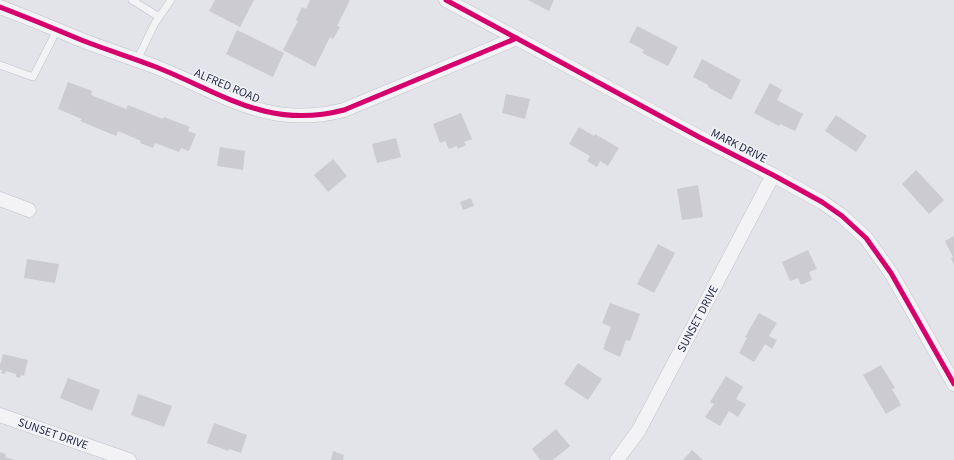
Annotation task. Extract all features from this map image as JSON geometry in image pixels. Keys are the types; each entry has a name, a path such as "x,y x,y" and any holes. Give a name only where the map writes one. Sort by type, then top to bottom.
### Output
{"street":[{"name":"MARK DRIVE","path":"446,0 699,137 773,174 822,202 842,216 866,238 891,273 954,384"},
{"name":"ALFRED ROAD","path":"0,7 194,82 250,108 284,115 306,116 328,114 352,107 517,38"},
{"name":"SUNSET DRIVE","path":"617,460 639,430 773,174"},
{"path":"0,199 30,210"},
{"name":"SUNSET DRIVE","path":"0,415 123,459"}],"lane":[{"path":"132,0 159,17"},
{"path":"137,60 155,23 171,0"},
{"path":"0,65 33,77 57,30"}],"building":[{"path":"215,0 254,0 240,27 209,11"},
{"path":"310,0 350,0 337,26 340,27 333,39 330,37 315,67 283,50 298,21 296,20 302,7 306,9"},
{"path":"528,0 554,0 549,11"},
{"path":"637,26 678,47 668,66 642,53 644,50 629,42"},
{"path":"237,30 284,53 273,77 226,54"},
{"path":"702,59 741,80 731,100 693,77"},
{"path":"68,82 92,91 91,95 126,109 128,105 163,119 164,117 190,127 188,131 196,134 189,151 181,148 179,152 155,143 153,148 118,131 116,136 80,121 82,119 58,109"},
{"path":"770,83 782,90 777,100 803,114 795,131 780,124 779,126 754,113"},
{"path":"506,94 530,99 525,119 502,113"},
{"path":"461,113 472,139 464,142 466,145 458,149 457,146 449,149 445,141 440,143 433,124"},
{"path":"836,115 867,136 856,152 825,131"},
{"path":"579,127 594,136 595,134 619,148 608,166 600,161 597,167 587,161 590,156 569,144"},
{"path":"396,138 401,157 377,163 372,144"},
{"path":"220,147 245,151 243,170 217,166"},
{"path":"333,159 347,176 328,192 314,175"},
{"path":"916,170 944,200 929,214 902,184"},
{"path":"698,185 703,217 682,220 677,189"},
{"path":"471,198 474,206 463,210 460,202"},
{"path":"954,236 954,265 951,258 953,257 945,241"},
{"path":"658,244 675,253 654,293 637,284"},
{"path":"808,250 817,269 809,272 812,280 801,285 798,278 790,281 782,262"},
{"path":"27,259 59,264 55,283 24,278"},
{"path":"610,303 640,314 630,341 626,340 620,357 603,349 611,327 602,323"},
{"path":"759,313 777,323 769,336 777,340 772,349 765,344 754,362 739,353 747,338 745,337"},
{"path":"3,354 28,360 24,376 21,375 20,378 16,377 16,374 6,371 5,374 1,373 2,370 0,370 0,365"},
{"path":"578,363 602,379 588,400 564,384"},
{"path":"881,365 895,388 892,389 901,405 886,414 863,375"},
{"path":"726,376 743,387 736,399 746,404 738,417 729,411 720,426 705,417 714,404 710,402"},
{"path":"68,378 100,390 92,411 60,398"},
{"path":"138,394 172,406 164,427 131,415"},
{"path":"214,423 247,435 241,453 229,449 228,451 207,443"},
{"path":"556,429 570,446 553,460 540,460 532,449"},
{"path":"692,450 703,460 683,460"},
{"path":"333,451 344,455 343,460 331,460"},
{"path":"0,452 6,454 5,457 15,460 0,460"}],"cycle path":[{"path":"446,0 699,137 773,175 822,202 842,216 866,238 891,273 954,384"},
{"path":"0,7 88,43 156,67 246,106 269,112 292,115 317,115 344,110 517,38"}]}
